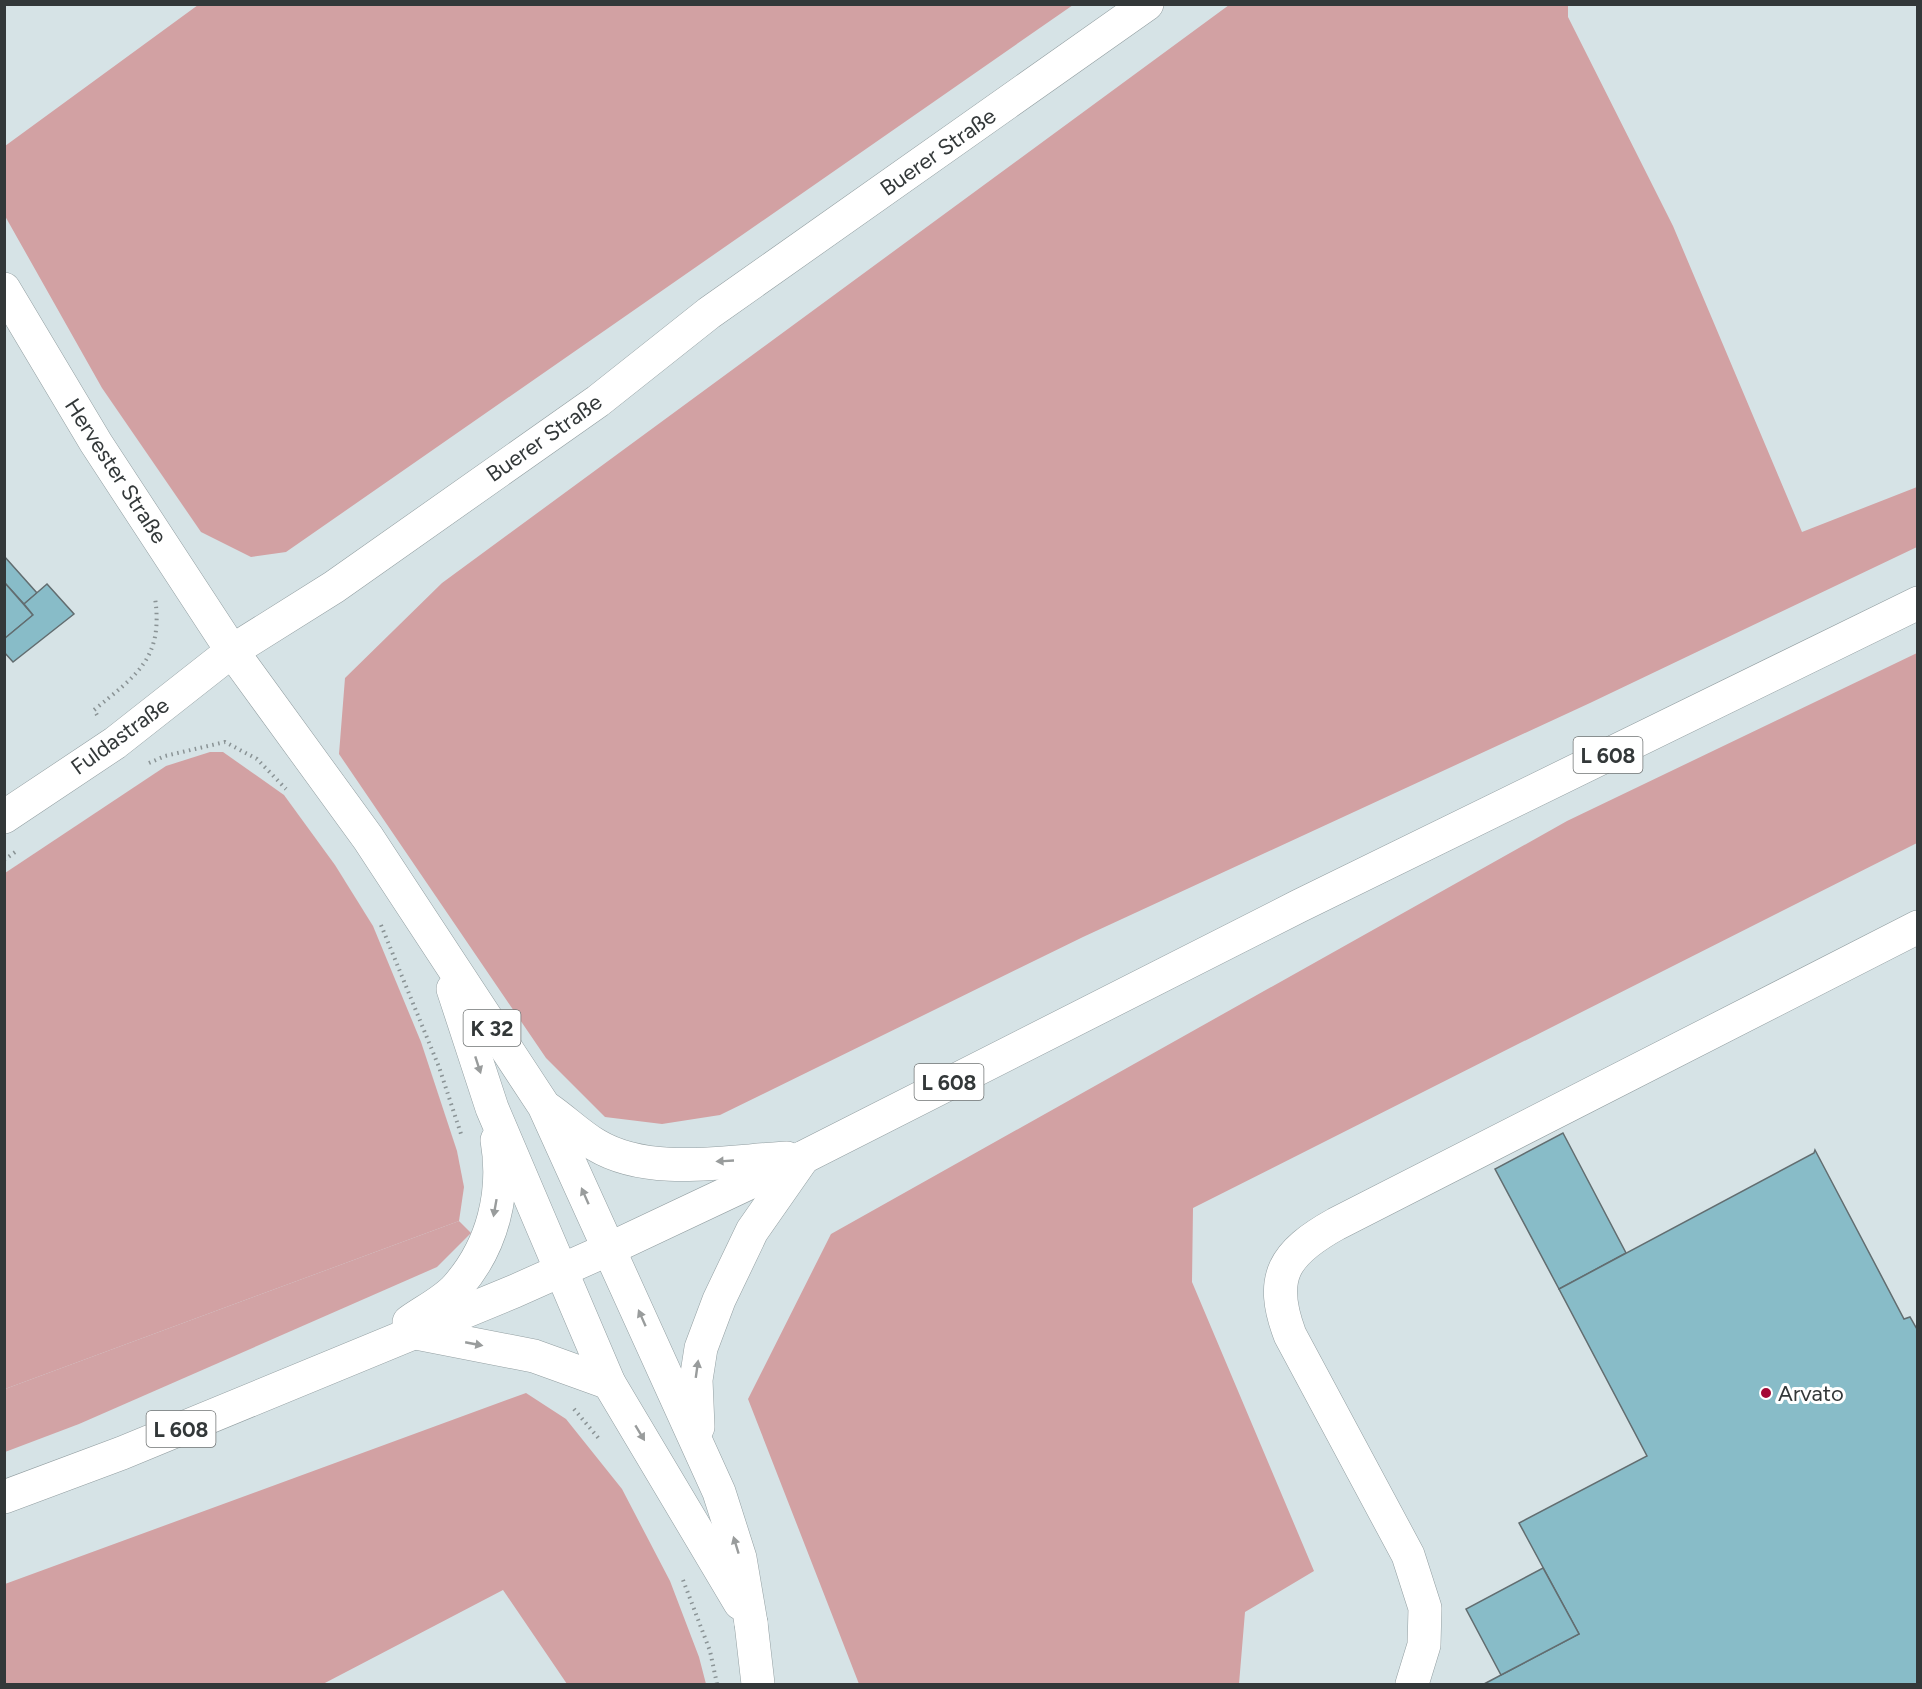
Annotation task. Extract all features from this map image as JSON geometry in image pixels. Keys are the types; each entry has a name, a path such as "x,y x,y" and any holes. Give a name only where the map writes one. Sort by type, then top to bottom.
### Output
{"main road":[{"name":"Buerer Straße","path":"232,651 334,587 598,401 709,313 1147,4"},
{"name":"Hervester Straße","path":"4,289 78,415 232,651"},
{"name":"L 608","path":"4,1497 122,1453 416,1333 609,1250 804,1157 1299,906 1917,603"},
{"name":"Fuldastraße","path":"4,817 115,743 232,651"},
{"name":"K 32","path":"232,651 362,829 544,1106 609,1250"},
{"path":"1412,1684 1424,1645 1425,1608 1408,1555 1290,1335 1282,1315 1280,1294 1282,1272 1312,1237 1917,927"},
{"path":"441,949 492,1108 609,1383 679,1497 751,1623"},
{"path":"544,1106 597,1145 644,1162 667,1164 804,1157"},
{"path":"356,1356 456,1288 485,1247 492,1228 502,1169 492,1108"},
{"path":"699,1448 696,1380 700,1348 719,1300 752,1231 804,1157"},
{"path":"609,1250 719,1492 740,1558 758,1684"},
{"path":"416,1333 534,1356 609,1383"}],"path":[{"path":"154,589 156,628 153,645 145,662 131,681 94,710 115,743 134,770 165,756 225,742 256,759 294,798"},
{"path":"377,917 396,956 439,1067 464,1144"},
{"path":"570,1407 579,1412 607,1449"},
{"path":"678,1570 710,1651 717,1684"}],"shaded area":[{"path":"198,5 1073,5 286,552 251,557 201,532 102,388 5,216 5,146"},
{"path":"1229,5 1568,5 1568,17 1673,226 1802,532 1917,487 1917,547 1590,703 1083,937 720,1115 662,1124 605,1117 546,1058 339,754 345,678 442,583"},
{"path":"1917,653 1917,843 1193,1208 1192,1282 1314,1571 1245,1612 1239,1684 859,1684 748,1399 831,1234 1567,821"},
{"path":"210,752 223,752 284,795 335,865 373,926 421,1042 457,1151 464,1187 459,1221 5,1389 5,873 166,766"},
{"path":"459,1221 471,1233 437,1267 79,1424 5,1452 5,1389"},
{"path":"526,1393 566,1419 622,1489 670,1581 699,1657 706,1684 567,1684 503,1590 323,1684 5,1684 5,1584"}],"building":[{"path":"4,556 37,593 24,604 4,582"},
{"path":"4,582 33,615 4,639"},
{"path":"47,584 74,614 13,662 4,652 4,639 33,615 24,604"},
{"path":"1563,1133 1626,1253 1559,1289 1495,1169"},
{"name":"Arvato","path":"1815,1150 1904,1319 1910,1317 1918,1331 1918,1684 1484,1684 1579,1634 1519,1523 1647,1456 1559,1289 1814,1153"},
{"path":"1543,1568 1579,1634 1501,1675 1466,1609"}],"place":[{"name":"Arvato","path":"1766,1393"}]}
